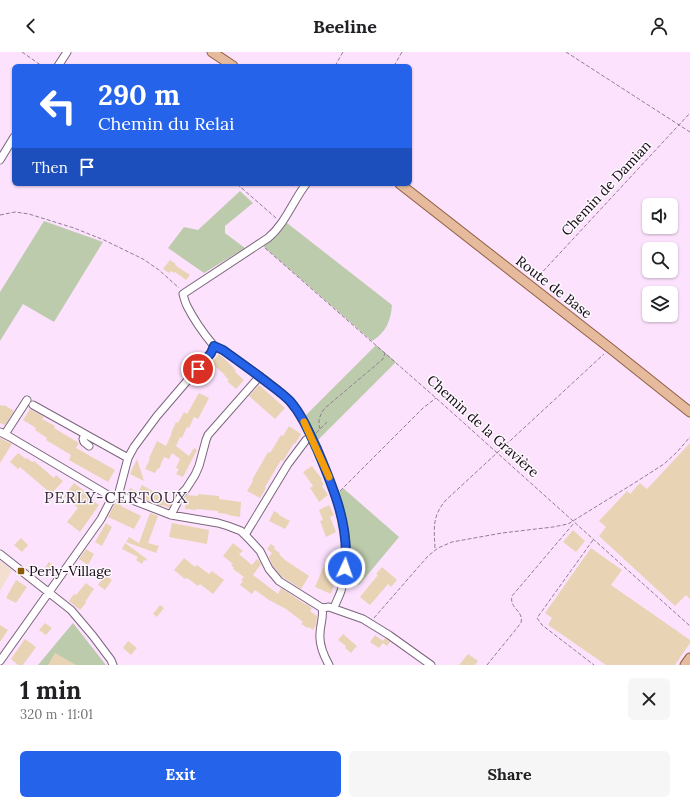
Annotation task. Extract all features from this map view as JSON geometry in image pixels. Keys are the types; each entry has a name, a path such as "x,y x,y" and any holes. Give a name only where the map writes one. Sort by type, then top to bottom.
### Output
{"main road":[{"path":"212,52 230,64"},
{"name":"Route de Base","path":"403,186 690,412"},
{"path":"685,665 690,658"}],"street":[{"path":"59,64 67,52"},
{"path":"0,160 12,140"},
{"path":"305,186 274,233 260,244 183,294 190,311 205,335 214,346 223,350 278,390 291,402 305,423 327,471 336,495 344,530 346,549 344,578 334,608"},
{"path":"0,661 116,496 128,458 134,447 156,416 211,353 214,346"},
{"path":"172,515 182,493 195,475 208,435 260,376"},
{"path":"128,458 30,402 3,433 108,495 122,496 172,515 228,526 241,532 260,551 269,569 279,581 322,608 334,608 363,619 403,644 431,665"},
{"path":"85,434 83,439 84,442 90,446"},
{"path":"245,535 288,464 306,440 311,437"},
{"path":"0,554 64,603 82,622 113,665"},
{"path":"322,608 323,613 320,641 329,665"}],"path":[{"path":"22,52 39,64"},
{"path":"336,64 343,52"},
{"path":"395,64 402,52"},
{"path":"566,52 690,132"},
{"name":"Chemin de Damian","path":"537,278 690,113"},
{"path":"239,186 282,222"},
{"path":"0,215 15,212 29,214 74,228 104,240 152,264 178,286 183,294"},
{"name":"Chemin de la Gravière","path":"260,244 385,352 690,626"},
{"path":"436,550 434,524 440,508 446,500 611,349"},
{"path":"320,429 319,419 325,408 383,359 385,352"},
{"path":"336,495 423,408 436,398"},
{"path":"311,437 327,422"},
{"path":"370,623 428,556 445,544 502,533 552,527 574,522 664,464 690,437"},
{"path":"487,665 521,623 522,617 520,613 512,605 512,596 574,522"},
{"path":"594,539 537,618 542,625 594,665"}],"shaded area":[{"path":"0,561 12,570 0,591"}],"green space":[{"path":"240,191 253,203 225,226 225,233 245,248 204,273 168,248 184,227 198,230"},
{"path":"44,221 103,242 54,322 23,304 0,341 0,292"},
{"path":"287,223 392,305 387,326 377,338 372,341 263,246 277,235"},
{"path":"376,345 396,362 317,441 305,416"},
{"path":"343,488 399,537 359,585 353,581 351,583 347,580 348,533 339,492"},
{"path":"73,623 106,665 38,665"}],"building":[{"path":"170,260 190,275 186,280 175,272 174,273 171,271 169,273 163,269"},
{"path":"219,354 244,380 236,389 227,381 229,380 225,375 211,363"},
{"path":"259,385 285,408 275,419 249,396"},
{"path":"199,393 209,398 198,419 194,417 189,428 187,427 176,446 189,456 194,448 197,450 183,477 176,474 179,469 176,468 180,459 172,453 169,459 164,457 159,469 158,468 155,473 145,469 157,441 166,446 176,422 178,423 184,412 187,414"},
{"path":"0,405 4,405 14,411 5,425 0,423"},
{"path":"30,409 44,417 42,419 55,426 54,428 79,443 76,448 115,470 108,482 69,460 71,455 46,440 47,438 35,430 36,428 23,420"},
{"path":"289,426 301,434 283,461 281,460 260,498 247,491 268,452 270,453 281,435 283,436"},
{"path":"0,438 12,444 0,463"},
{"path":"690,443 690,599 686,595 675,606 599,536 606,527 599,521 627,491 630,494 640,483 647,489"},
{"path":"18,453 32,462 34,461 54,478 56,475 63,481 52,493 55,496 50,501 44,496 48,491 20,467 18,469 10,462"},
{"path":"137,459 144,481 130,474"},
{"path":"312,466 322,479 321,480 324,484 322,486 328,495 319,502 310,488 313,486 303,472"},
{"path":"74,483 99,505 80,532 67,522 78,508 64,496"},
{"path":"142,485 172,502 169,508 156,504 153,502 154,500 150,499 149,501 137,495 127,493 130,488 138,492"},
{"path":"198,494 219,496 219,499 241,502 240,517 218,513 218,511 185,509 186,496 198,496"},
{"path":"116,501 122,504 121,506 141,516 134,529 108,517"},
{"path":"329,505 334,515 330,517 336,532 326,537 320,521 323,520 319,510"},
{"path":"274,511 290,521 285,529 269,521"},
{"path":"150,513 158,516 148,543 159,546 156,553 126,542 129,537 139,543"},
{"path":"106,523 112,527 102,546 95,542"},
{"path":"172,523 209,530 207,544 169,537"},
{"path":"573,530 585,541 576,552 563,542"},
{"path":"21,538 28,545 22,552 14,545"},
{"path":"125,543 147,559 146,561 144,560 142,564 136,560 138,557 122,549"},
{"path":"233,543 243,551 239,554 252,565 257,559 260,562 261,564 253,575 278,594 281,588 312,608 310,611 317,616 316,625 313,630 301,624 303,622 286,609 269,600 255,590 252,594 240,585 243,581 241,580 244,577 233,569 234,568 231,565 233,564 223,556"},
{"path":"271,544 285,560 309,576 301,589 281,576 273,566 269,557 272,553 267,549"},
{"path":"591,548 622,570 611,585 690,640 690,643 675,665 606,665 548,625 552,618 545,613"},
{"path":"86,549 94,554 88,565 79,559"},
{"path":"329,554 341,560 332,584 334,585 331,594 315,587"},
{"path":"184,558 195,567 197,565 209,574 212,571 224,580 213,594 200,584 198,586 187,578 185,579 174,570"},
{"path":"49,562 56,567 51,574 44,569"},
{"path":"382,567 397,580 391,587 388,584 370,605 360,597 378,575 376,574"},
{"path":"105,575 112,580 105,590 98,585"},
{"path":"16,580 27,587 16,603 6,598"},
{"path":"86,583 94,589 80,610 69,601"},
{"path":"160,605 164,608 157,617 153,614"},
{"path":"45,623 52,628 46,635 39,630"},
{"path":"0,625 8,630 0,642"},
{"path":"343,634 357,646 351,653 345,648 346,646 338,640"},
{"path":"375,635 383,641 385,638 390,642 387,646 383,643 379,648 370,642"},
{"path":"25,639 36,647 23,665 18,665 11,659"},
{"path":"128,641 137,648 131,655 123,648"},
{"path":"55,653 76,665 48,665"},
{"path":"468,654 478,661 475,665 459,665"}],"slow traffic":[{"path":"304,422 329,477"}],"place":[{"name":"Perly-Village","path":"21,571"}],"district":[{"name":"PERLY-CERTOUX","path":"116,497"}],"route":[{"path":"198,369 211,353 214,346 223,350 278,390 297,410 305,423 327,471 340,508 346,549 345,568"}]}
